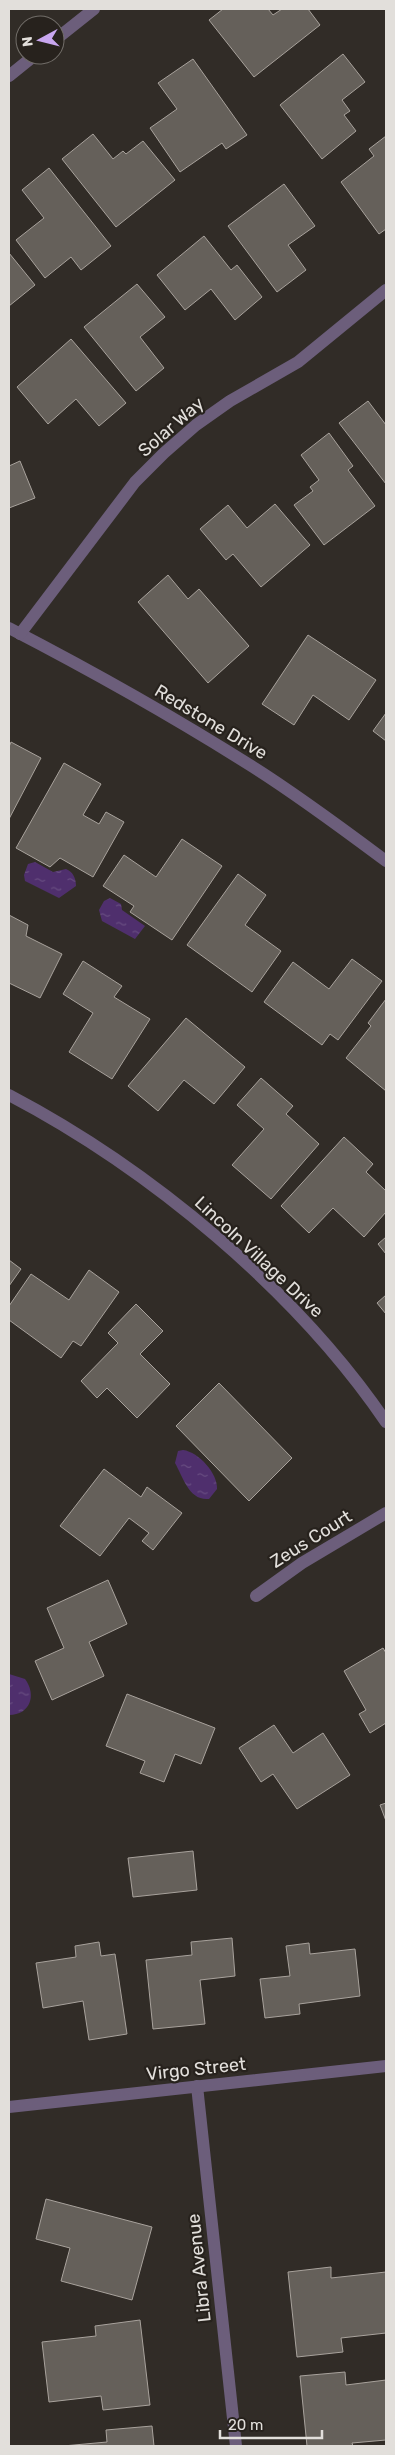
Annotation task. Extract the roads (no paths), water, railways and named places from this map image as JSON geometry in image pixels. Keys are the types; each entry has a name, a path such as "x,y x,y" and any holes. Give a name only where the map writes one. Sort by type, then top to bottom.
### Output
{"street":[{"path":"65,32 94,9"},
{"path":"9,76 23,65"},
{"name":"Solar Way","path":"14,631 135,482 164,453 196,425 230,401 298,362 386,290"},
{"name":"Redstone Drive","path":"14,631 122,689 254,767 312,806 386,862"},
{"name":"Lincoln Village Drive","path":"9,1095 96,1145 160,1190 220,1240 277,1293 330,1350 386,1422"},
{"name":"Zeus Court","path":"256,1596 302,1563 386,1514"},
{"name":"Virgo Street","path":"9,2107 386,2066"},
{"name":"Libra Avenue","path":"197,2086 236,2446"}],"water":[{"path":"35,862 53,872 68,870 74,876 76,886 59,898 25,881 24,875 28,864"},
{"path":"110,898 121,904 122,910 145,926 135,939 102,921 99,910 104,901"},
{"path":"183,1450 201,1459 211,1471 217,1489 209,1499 202,1499 196,1496 184,1481 175,1463 178,1451"},
{"path":"9,1674 25,1679 31,1691 31,1697 22,1712 9,1715"}]}
